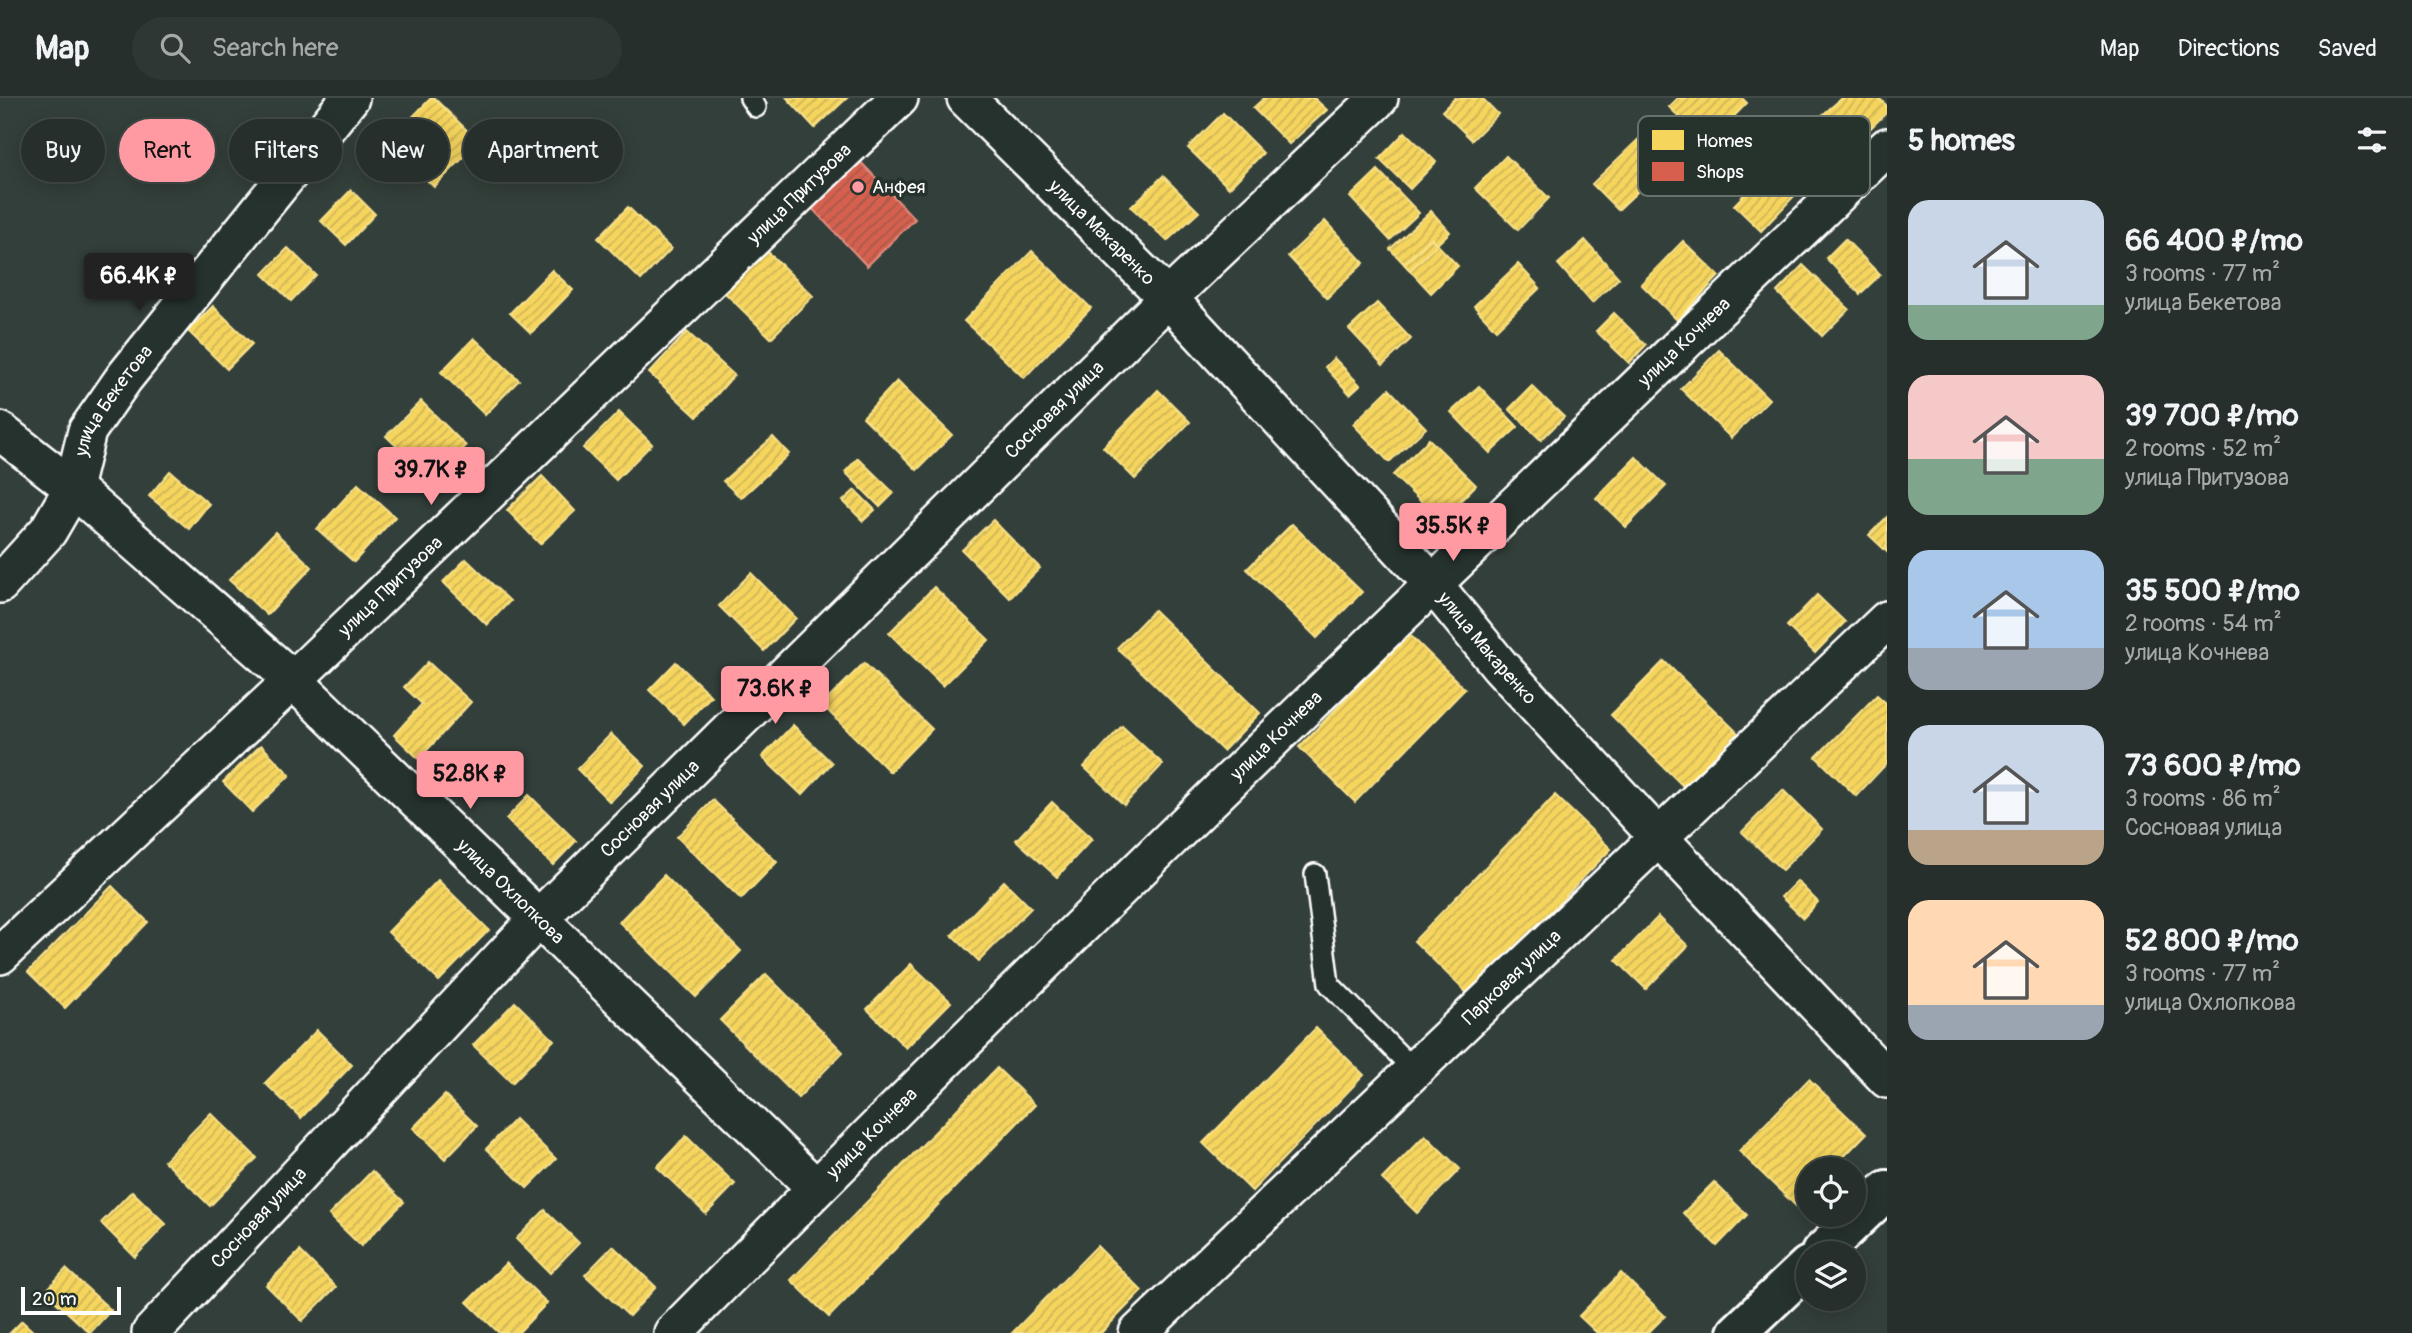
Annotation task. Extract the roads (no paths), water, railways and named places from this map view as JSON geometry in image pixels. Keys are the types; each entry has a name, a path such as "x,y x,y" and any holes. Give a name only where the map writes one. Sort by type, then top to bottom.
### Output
{"main road":[{"path":"1834,1241 1887,1190"},
{"path":"1737,1333 1796,1277"}],"street":[{"name":"улица Бекетова","path":"0,584 48,531 73,488 87,431 124,378 350,98"},
{"name":"улица Притузова","path":"0,955 293,680 900,98"},
{"name":"улица Макаренко","path":"966,98 1168,298 1433,584 1500,666 1887,1079"},
{"name":"Сосновая улица","path":"150,1333 539,918 1168,298 1379,98"},
{"name":"улица Кочнева","path":"1870,163 1887,147"},
{"name":"улица Кочнева","path":"673,1333 816,1188 1433,584 1836,196"},
{"name":"улица Охлопкова","path":"0,431 73,488 293,680 816,1188"},
{"name":"Парковая улица","path":"1138,1333 1887,620"}],"lane":[{"path":"1315,874 1329,984 1414,1070"}],"place":[{"name":"Анфея","path":"858,187"}]}
